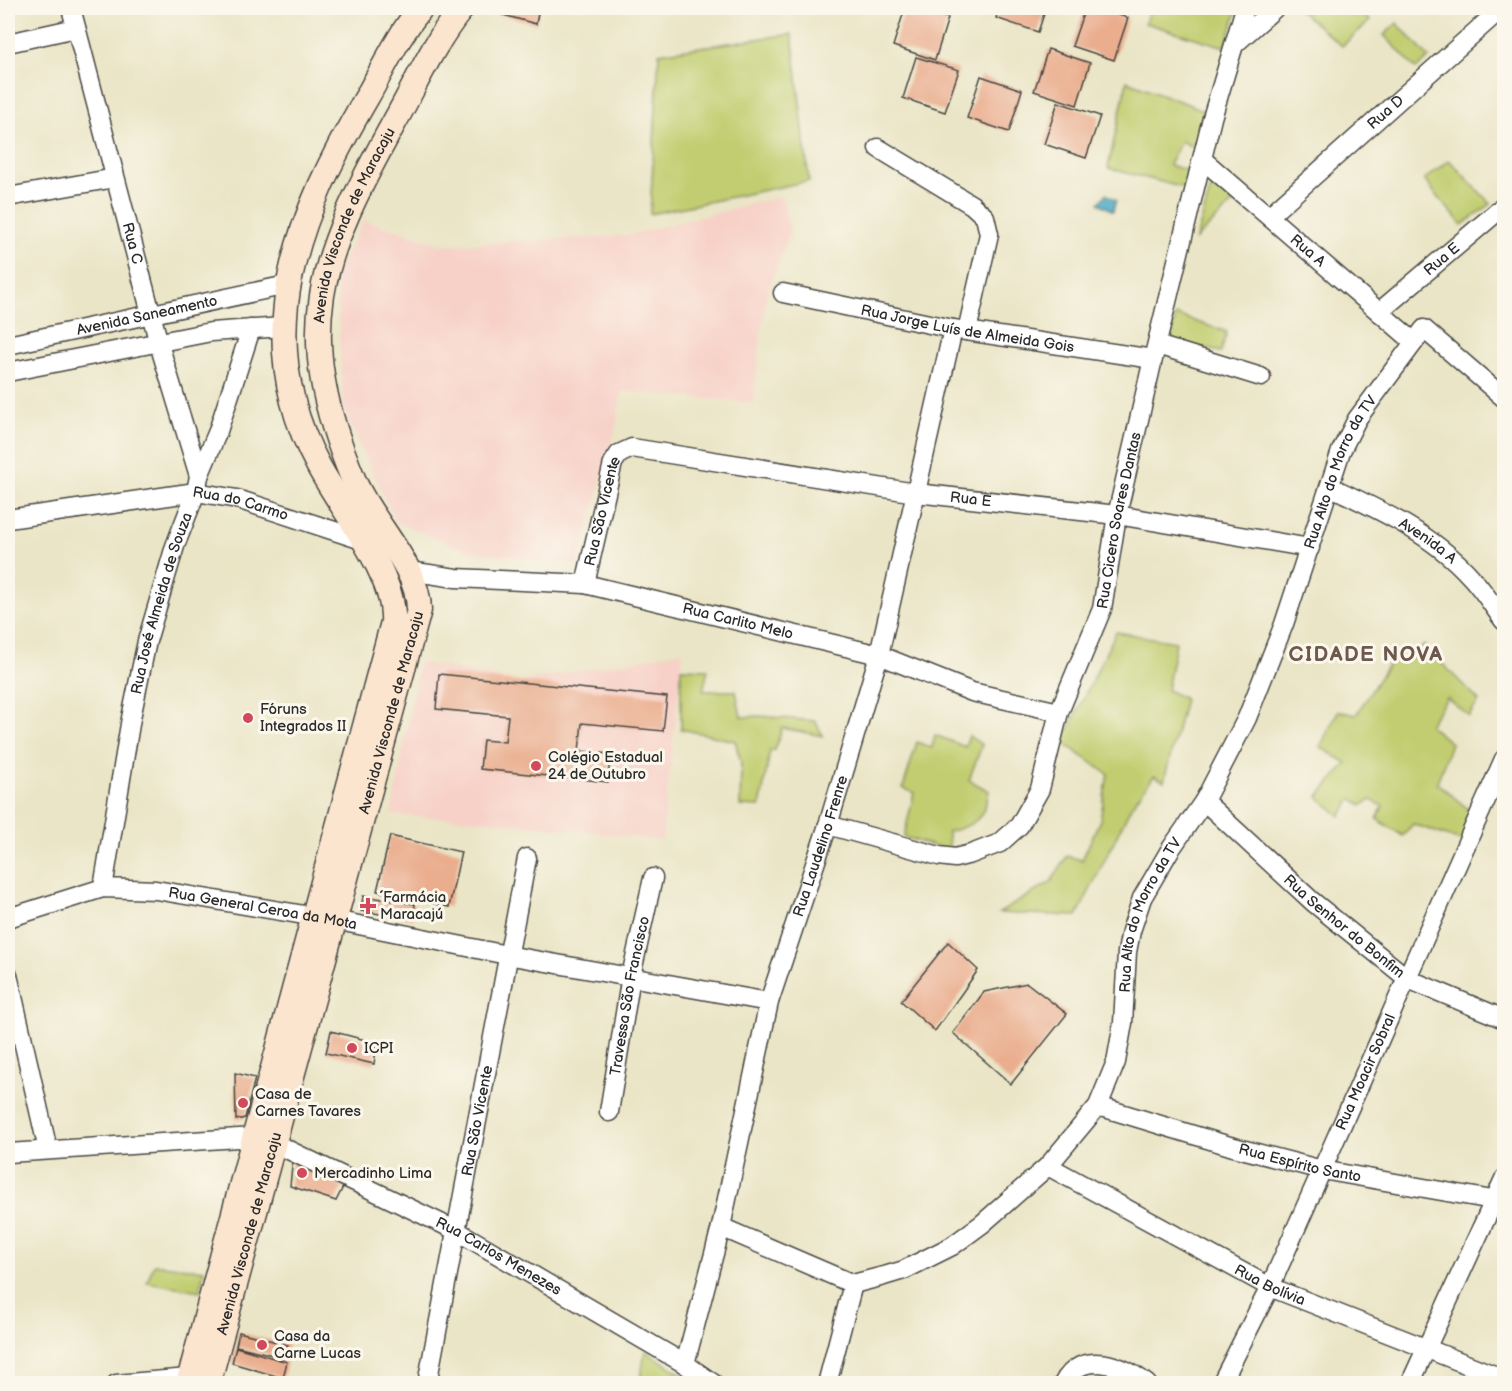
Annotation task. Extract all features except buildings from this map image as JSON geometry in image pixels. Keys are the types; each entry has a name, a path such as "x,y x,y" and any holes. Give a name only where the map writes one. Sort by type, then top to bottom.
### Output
{"main road":[{"name":"Avenida Visconde de Maracaju","path":"323,918 415,627 419,604 409,571 362,497 332,425 319,366 317,328 319,302 332,249 370,166 441,34 462,8"},
{"name":"Avenida Visconde de Maracaju","path":"195,1382 264,1140 323,918 393,622 393,606 385,576 317,463 300,425 290,393 283,327 287,285 305,220 325,172 418,12"},
{"path":"418,12 430,19 441,34"}],"street":[{"name":"Rua C","path":"71,8 114,178 197,484"},
{"name":"Rua Cicero Soares Dantas","path":"828,825 947,858 988,850 1000,843 1019,826 1030,811 1040,789 1059,712 1102,609 1117,515 1155,352 1202,159 1245,8"},
{"path":"1236,43 1275,8"},
{"name":"Rua D","path":"1269,216 1502,8"},
{"path":"8,43 76,28"},
{"name":"Rua Laudelino Frenre","path":"685,1364 721,1227 769,1002 828,825 879,655 916,493 960,330 988,240 985,217 972,205 878,148"},
{"name":"Rua A","path":"1202,159 1379,312 1419,335 1503,395"},
{"path":"8,197 114,178"},
{"name":"Rua E","path":"1379,312 1504,206"},
{"name":"Avenida Saneamento","path":"14,344 287,285"},
{"name":"Rua Jorge Luís de Almeida Gois","path":"783,293 960,330 1155,352 1261,377"},
{"name":"Avenida Saneamento","path":"8,372 211,332 283,327"},
{"name":"Rua José Almeida de Souza","path":"102,888 130,718 147,641 176,546 251,329"},
{"name":"Rua Alto do Morro da TV","path":"853,1284 904,1270 952,1246 1047,1166 1098,1106 1118,1053 1123,1023 1128,952 1134,919 1142,898 1170,850 1204,801 1247,718 1310,548 1341,451 1357,419 1419,335"},
{"path":"14,344 27,368"},
{"name":"Rua E","path":"632,448 916,493 1117,515 1310,548"},
{"name":"Rua São Vicente","path":"585,584 613,464 619,454 632,448"},
{"name":"Rua do Carmo","path":"8,519 197,484 237,500 362,540"},
{"name":"Avenida A","path":"1331,487 1386,513 1437,548 1470,576 1504,621"},
{"name":"Rua Carlito Melo","path":"409,571 456,578 585,584 879,655 972,692 1059,712"},
{"name":"Rua Moacir Sobral","path":"1221,1383 1270,1287 1504,759"},
{"name":"Rua Senhor do Bonfim","path":"1204,801 1313,902 1408,979 1504,1019"},
{"name":"Rua São Vicente","path":"427,1383 527,858"},
{"name":"Travessa São Francisco","path":"609,1112 631,976 653,878"},
{"name":"Rua General Ceroa da Mota","path":"8,918 102,888 156,890 323,918 507,955 769,1002"},
{"path":"8,975 48,1150"},
{"name":"Rua Espírito Santo","path":"1098,1106 1230,1146 1322,1170 1499,1201"},
{"path":"8,1153 264,1140"},
{"name":"Rua Carlos Menezes","path":"264,1140 457,1231 714,1383"},
{"name":"Rua Bolívia","path":"1047,1166 1270,1287 1504,1379"},
{"path":"1410,1383 1499,1201 1504,1179"},
{"path":"721,1227 853,1284 827,1383"},
{"path":"1063,1383 1067,1375 1079,1367 1099,1362 1125,1370 1147,1383"},
{"path":"116,1383 195,1382"}],"shaded area":[{"path":"782,196 790,231 766,296 753,403 622,391 616,427 578,565 472,552 396,522 343,409 336,272 364,220 444,245 624,236"},
{"name":"Colégio Estadual 24 de Outubro","path":"683,651 662,840 493,821 391,815 419,662 519,682"}],"green space":[{"path":"1150,8 1238,8 1225,47 1145,23"},
{"path":"1297,8 1357,8 1370,21 1342,46"},
{"path":"1397,23 1429,58 1416,69 1384,35"},
{"path":"792,34 809,181 650,214 659,53"},
{"path":"1127,81 1206,111 1201,152 1181,141 1169,165 1192,172 1188,189 1108,168"},
{"path":"1449,160 1491,204 1462,225 1424,180"},
{"path":"1214,177 1238,198 1196,239"},
{"path":"1176,315 1227,332 1221,352 1170,341"},
{"path":"1116,632 1176,642 1167,690 1185,699 1164,781 1154,776 1132,805 1077,916 999,913 1051,882 1067,856 1082,860 1100,820 1108,774 1062,742"},
{"path":"1424,645 1479,701 1469,716 1447,698 1429,725 1451,743 1437,783 1473,813 1461,841 1413,824 1403,836 1377,819 1383,806 1371,800 1362,805 1352,799 1340,816 1318,797 1347,763 1320,747 1338,711 1356,715 1394,655 1406,663"},
{"path":"681,668 708,669 703,691 736,691 741,717 759,716 815,721 823,736 782,728 775,750 770,751 760,807 740,806 741,763 735,741 681,729"},
{"path":"935,735 965,747 969,736 982,745 969,780 989,791 984,809 977,820 965,827 948,832 949,851 904,837 914,793 903,788 917,742 932,748"},
{"path":"154,1264 204,1270 200,1291 147,1282"},
{"path":"645,1351 697,1383 640,1384"}],"water":[{"path":"1106,194 1116,200 1113,211 1099,203"}],"place":[{"name":"Fóruns Integrados II","path":"248,718"},
{"name":"Colégio Estadual 24 de Outubro","path":"536,766"},
{"name":"´Farmácia Maracajú","path":"368,906"},
{"name":"ICPI","path":"352,1048"},
{"name":"Casa de Carnes Tavares","path":"243,1103"},
{"name":"Mercadinho Lima","path":"302,1173"},
{"name":"Casa da Carne Lucas","path":"262,1345"}],"district":[{"name":"CIDADE NOVA","path":"1366,654"}]}
